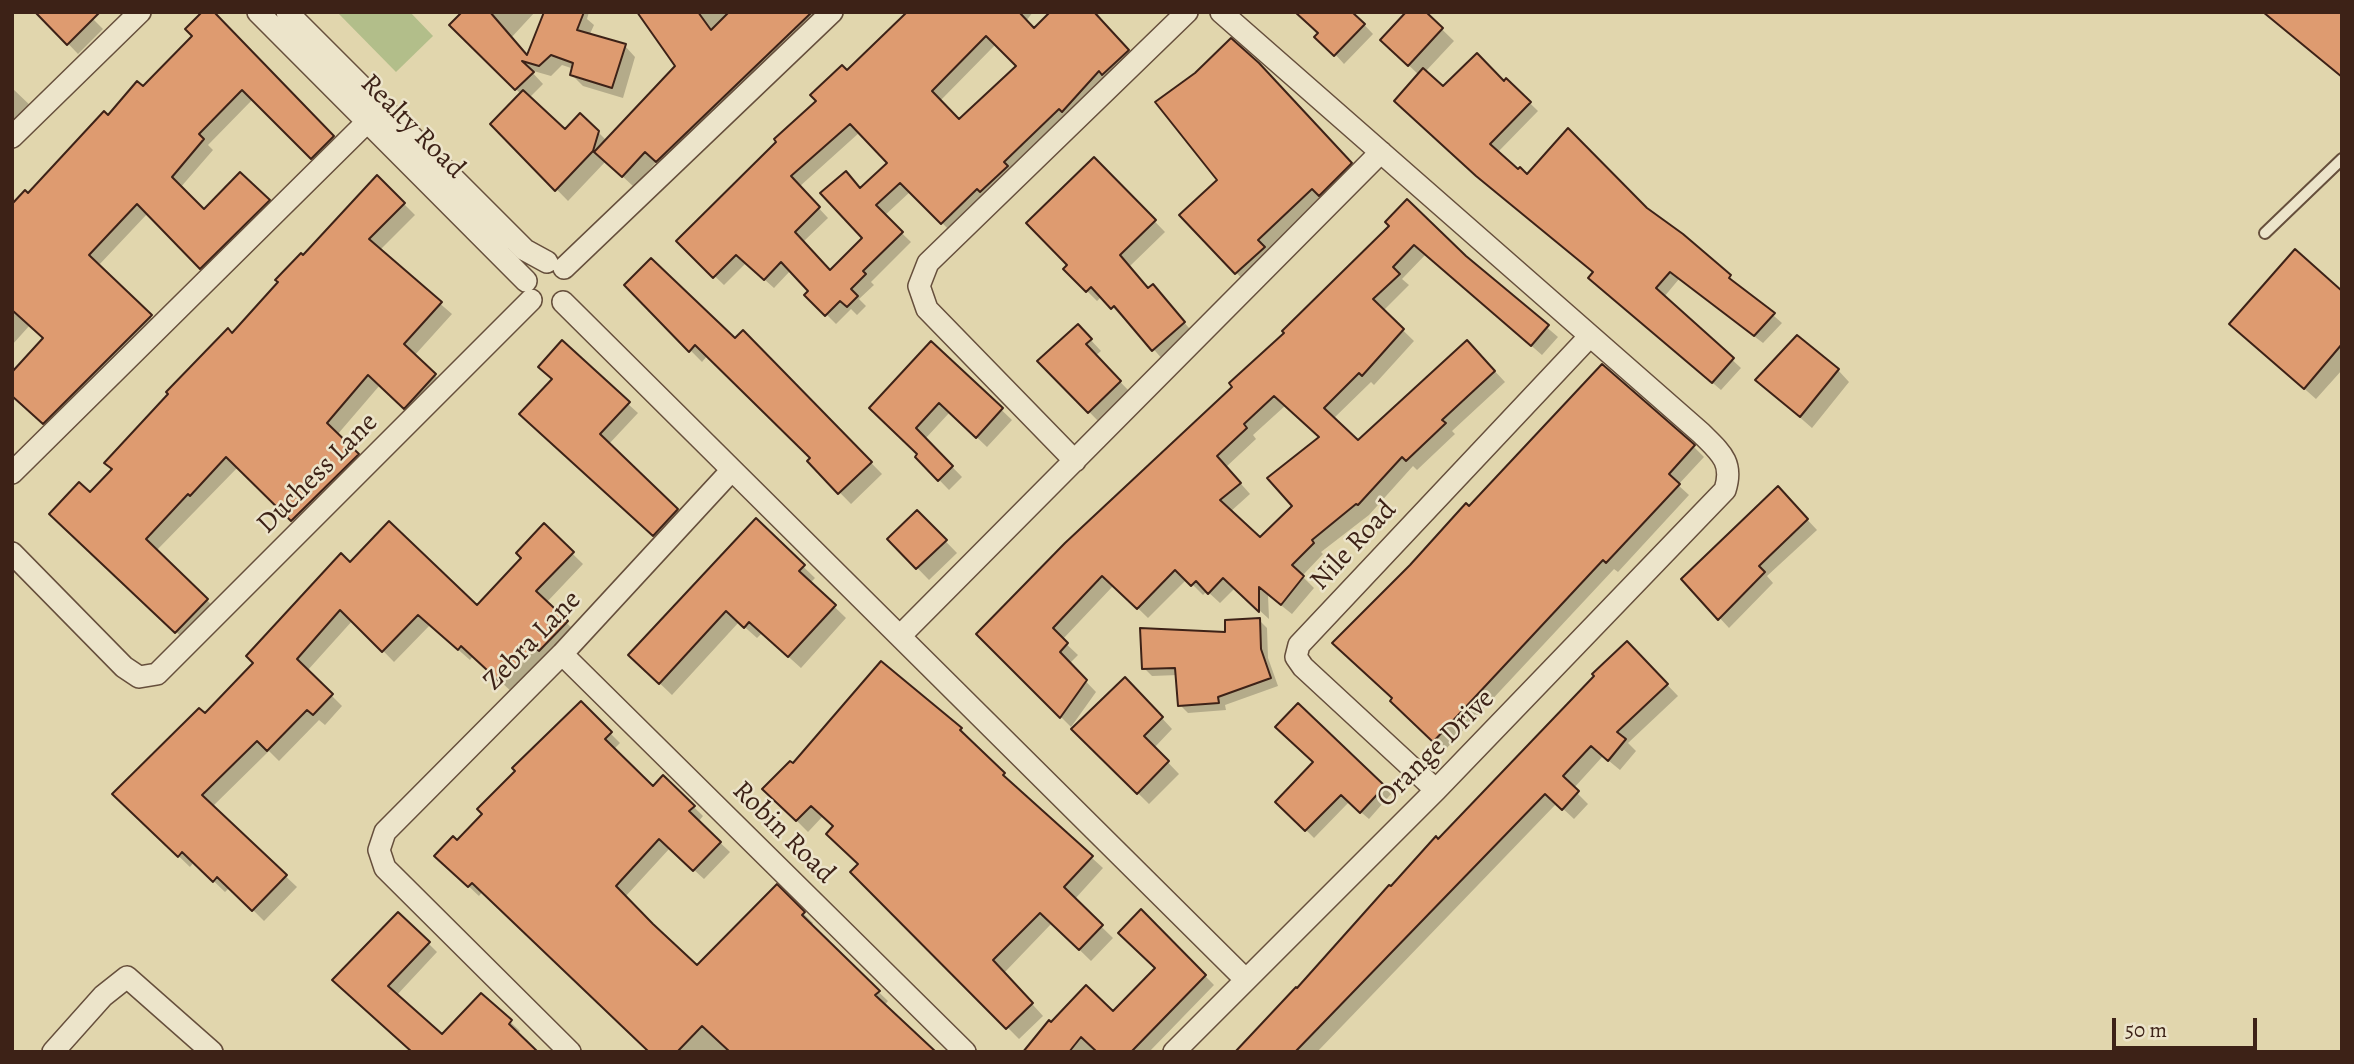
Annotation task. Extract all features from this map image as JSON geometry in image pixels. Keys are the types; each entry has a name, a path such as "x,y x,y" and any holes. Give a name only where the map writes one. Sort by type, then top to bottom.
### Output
{"street":[{"path":"12,137 140,12"},
{"name":"Realty Road","path":"258,12 528,290"},
{"name":"Realty Road","path":"287,12 525,250 556,265"},
{"path":"556,265 570,279 570,291 563,302 553,307 541,306 528,290 533,268 556,265 832,12"},
{"path":"1075,461 926,309 919,286 928,263 1187,12"},
{"path":"1221,12 1590,336"},
{"path":"12,473 367,122"},
{"path":"900,636 1381,152"},
{"name":"Duchess Lane","path":"12,553 124,667 139,677 157,674 528,290"},
{"path":"563,302 1244,978"},
{"name":"Orange Drive","path":"1174,1052 1244,978 1436,790 1725,490 1729,478 1725,456 1590,336"},
{"name":"Nile Road","path":"1436,790 1303,667 1296,657 1299,645 1590,336"},
{"name":"Zebra Lane","path":"570,1052 385,868 379,850 385,832 562,654 731,471"},
{"name":"Robin Road","path":"562,654 965,1052"},
{"path":"53,1052 103,996 127,977 212,1052"}],"lane":[{"path":"2265,233 2342,159"}],"green space":[{"path":"337,12 410,12 433,36 396,72"}],"building":[{"path":"35,12 100,12 67,45"},
{"path":"202,12 214,12 334,136 311,159 242,90 199,134 204,139 172,177 204,209 240,172 270,200 200,269 137,204 89,255 152,315 43,424 12,396 12,372 43,338 12,310 12,204 25,190 28,193 104,111 108,115 137,81 143,86 192,36 185,29"},
{"path":"462,12 490,12 527,55 544,12 584,12 577,30 626,44 612,88 570,75 573,63 551,55 539,66 522,61 534,72 515,90 449,25"},
{"path":"637,12 698,12 711,30 729,12 812,12 656,162 645,152 622,177 594,152 675,66"},
{"path":"907,12 1019,12 1034,28 1050,12 1094,12 1129,50 1102,75 1099,71 1062,112 1059,109 1004,162 1008,166 980,192 977,189 941,224 900,183 876,205 903,232 863,271 866,274 851,289 858,296 847,307 840,301 825,316 804,295 808,291 781,262 764,280 736,255 713,278 676,241 776,142 774,139 816,101 810,95 842,65 847,70","holes":["986,36 1016,66 959,119 932,91","850,124 887,163 860,188 846,171 820,193 862,238 830,270 795,232 820,207 791,176"]},
{"path":"1295,12 1352,12 1365,24 1334,56 1314,37 1318,33"},
{"path":"1406,12 1426,12 1443,28 1408,66 1380,40"},
{"path":"2263,12 2342,12 2342,77"},
{"path":"1231,38 1259,63 1352,163 1319,196 1312,189 1258,240 1265,247 1235,274 1179,215 1217,180 1155,102 1195,73"},
{"path":"1477,53 1504,81 1506,78 1531,102 1490,144 1518,169 1520,167 1527,174 1568,128 1647,208 1683,234 1731,275 1729,278 1775,313 1754,336 1670,272 1656,288 1734,358 1712,383 1588,278 1593,272 1476,176 1394,101 1423,68 1443,86"},
{"path":"523,90 565,129 580,113 599,131 593,151 555,191 490,124"},
{"path":"1094,157 1156,220 1120,255 1148,288 1153,284 1185,322 1152,351 1114,306 1111,309 1091,287 1086,292 1063,269 1067,265 1026,223"},
{"path":"377,175 405,203 369,239 442,302 404,344 436,374 404,409 368,375 327,423 359,454 291,521 226,457 190,496 188,494 146,539 208,599 175,633 49,514 79,482 90,492 112,469 104,463 168,394 166,392 228,328 232,333 278,282 275,280 301,253 303,255"},
{"path":"1407,199 1466,256 1549,325 1531,346 1414,245 1393,267 1400,274 1373,299 1404,329 1362,376 1359,373 1324,408 1358,440 1467,340 1495,371 1442,420 1446,423 1406,461 1402,457 1358,505 1312,540 1314,543 1292,565 1304,576 1281,605 1259,587 1259,612 1223,578 1208,594 1196,581 1191,586 1175,570 1137,609 1102,576 1053,628 1068,643 1060,652 1087,680 1060,718 976,634 1065,543 1232,387 1229,383 1284,333 1282,331 1389,226 1385,222","holes":["1274,396 1319,437 1267,478 1292,506 1260,537 1220,500 1241,483 1217,456 1247,428 1244,424"]},
{"path":"2295,249 2342,291 2342,344 2304,389 2229,324"},
{"path":"651,258 735,338 743,330 872,462 838,494 807,461 810,458 695,345 689,352 624,285"},
{"path":"1078,324 1092,339 1086,344 1121,381 1088,413 1037,361"},
{"path":"1797,335 1839,369 1800,417 1755,380"},
{"path":"562,340 630,402 600,434 678,509 653,536 519,414 552,379 538,367"},
{"path":"931,341 1003,408 976,438 939,403 916,428 953,466 938,481 915,457 917,454 869,408"},
{"path":"1602,364 1695,445 1669,474 1680,484 1606,563 1603,560 1433,742 1390,701 1392,698 1332,643 1410,565 1466,503 1469,506"},
{"path":"1778,486 1808,519 1759,566 1765,572 1718,620 1681,579"},
{"path":"917,510 947,540 916,569 887,539"},
{"path":"756,518 805,565 799,571 836,605 788,657 749,622 744,628 726,611 659,684 628,655"},
{"path":"389,521 477,605 521,558 516,553 544,523 574,552 536,591 568,621 539,651 534,647 501,683 461,646 458,650 418,615 382,652 340,610 297,659 333,694 313,715 307,710 267,751 257,741 202,795 287,875 252,911 217,877 213,882 182,852 178,857 112,794 199,708 205,713 253,663 246,656 341,553 350,562"},
{"path":"1260,618 1261,649 1271,678 1218,697 1219,703 1178,706 1175,668 1142,669 1140,628 1225,632 1225,620"},
{"path":"1627,641 1668,684 1617,732 1626,739 1608,761 1591,746 1563,776 1579,791 1562,810 1545,794 1295,1052 1235,1052 1297,988 1389,885 1391,886 1436,836 1438,839 1594,676 1592,674"},
{"path":"881,661 962,728 960,730 1005,773 1003,775 1093,856 1064,887 1103,925 1079,950 1040,913 993,960 1033,1003 1006,1029 850,872 858,864 826,834 833,826 811,806 796,821 762,789 790,761 793,763"},
{"path":"1125,677 1163,717 1144,736 1169,761 1137,794 1071,729"},
{"path":"581,701 612,732 605,739 653,786 663,775 695,806 689,811 721,842 693,871 659,839 616,886 653,924 697,965 777,884 805,912 802,915 880,991 875,995 936,1052 730,1052 702,1026 677,1052 649,1052 472,883 468,887 434,856 453,836 457,840 482,814 477,809 515,771 512,768"},
{"path":"1298,703 1385,786 1360,813 1341,795 1305,831 1275,802 1313,762 1275,727"},
{"path":"1141,909 1206,975 1131,1052 1097,1052 1081,1037 1069,1052 1023,1052 1049,1020 1051,1022 1086,985 1113,1011 1155,968 1118,933"},
{"path":"398,912 430,942 388,986 442,1034 481,993 512,1020 509,1024 538,1052 412,1052 332,980"}]}
